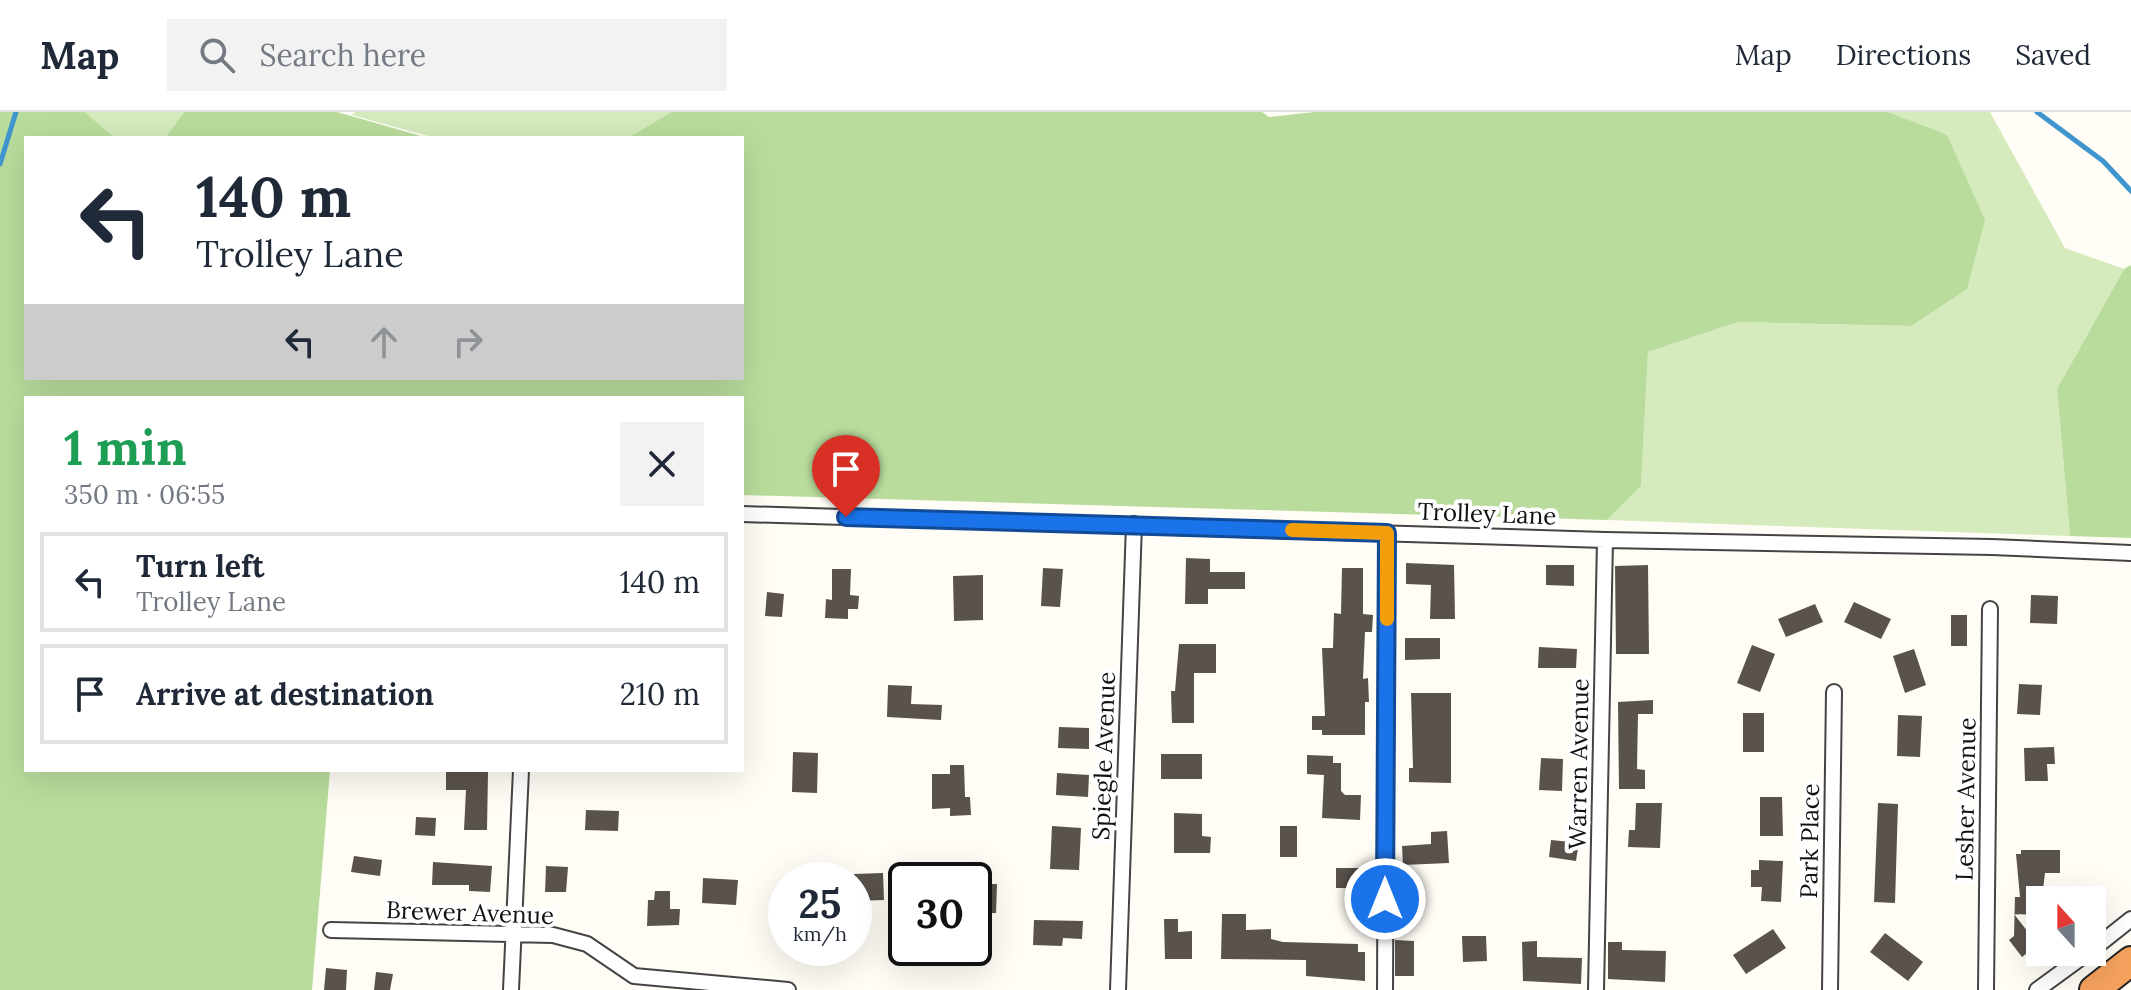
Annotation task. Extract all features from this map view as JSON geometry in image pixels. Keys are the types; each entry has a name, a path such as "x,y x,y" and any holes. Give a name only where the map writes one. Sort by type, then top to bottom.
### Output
{"highway":[{"path":"2094,990 2131,961"}],"street":[{"name":"Trolley Lane","path":"744,514 2131,553"},
{"name":"Spiegle Avenue","path":"1118,990 1134,524"},
{"path":"1385,990 1387,533"},
{"name":"Warren Avenue","path":"1596,990 1605,540"},
{"name":"Lesher Avenue","path":"1986,990 1990,609"},
{"name":"Park Place","path":"1830,990 1834,692"},
{"path":"511,990 521,772"},
{"path":"2106,939 2131,919"},
{"name":"Brewer Avenue","path":"331,930 553,935 587,944 634,976 788,990"},
{"path":"2037,990 2071,966"}],"green space":[{"path":"0,112 85,112 113,136 24,136 24,380 744,380 744,136 631,136 671,112 1262,112 1269,117 1314,112 1888,112 1947,135 1985,220 1967,289 1911,326 1738,322 1648,352 1641,486 1607,520 744,495 744,396 24,396 24,772 330,772 312,990 0,990"},
{"path":"85,112 184,112 166,136 113,136"},
{"path":"184,112 337,112 421,136 166,136"},
{"path":"355,112 671,112 631,136 428,136 352,115"},
{"path":"1888,112 1990,112 2065,248 2124,269 2057,389 2070,536 1607,520 1641,486 1648,352 1738,322 1910,326 1947,136"},
{"path":"2131,265 2131,538 2070,536 2057,389 2124,269"}],"building":[{"path":"1186,558 1210,559 1210,572 1245,572 1245,589 1208,589 1208,604 1185,604"},
{"path":"1406,563 1454,565 1455,619 1430,619 1431,585 1406,584"},
{"path":"1546,565 1574,565 1574,586 1546,585"},
{"path":"1648,565 1649,654 1616,654 1615,566"},
{"path":"1043,568 1063,569 1060,607 1041,606"},
{"path":"1342,568 1363,568 1363,614 1373,615 1372,632 1365,632 1363,679 1368,678 1369,702 1365,702 1365,735 1322,735 1322,730 1312,730 1312,716 1325,716 1322,648 1333,648 1334,613 1341,614"},
{"path":"832,569 851,569 850,595 859,596 858,609 848,609 848,619 825,618 826,599 832,600"},
{"path":"983,575 983,620 954,621 953,576"},
{"path":"767,592 784,594 782,617 765,616"},
{"path":"2031,595 2058,596 2057,624 2030,623"},
{"path":"1854,602 1891,619 1881,639 1844,622"},
{"path":"1815,604 1823,622 1786,637 1778,619"},
{"path":"1951,615 1967,615 1967,646 1951,646"},
{"path":"1405,638 1440,638 1440,659 1405,660"},
{"path":"1179,644 1216,644 1216,673 1194,673 1194,723 1172,723 1171,691 1175,691"},
{"path":"1752,645 1775,654 1760,692 1737,683"},
{"path":"1539,647 1577,649 1576,668 1538,668"},
{"path":"1914,649 1926,685 1905,693 1893,656"},
{"path":"2019,684 2042,685 2040,715 2017,714"},
{"path":"888,685 912,686 911,704 942,705 941,720 887,717"},
{"path":"1411,693 1451,693 1451,783 1409,782 1409,768 1413,768"},
{"path":"1653,700 1653,714 1638,714 1637,769 1645,770 1645,789 1619,789 1618,702"},
{"path":"1743,713 1764,713 1764,752 1743,752"},
{"path":"1898,715 1922,716 1920,757 1897,756"},
{"path":"1059,727 1089,728 1089,749 1058,748"},
{"path":"2054,747 2055,764 2047,764 2048,781 2025,781 2024,748"},
{"path":"793,752 818,753 817,793 792,792"},
{"path":"1161,754 1202,754 1202,779 1161,779"},
{"path":"1307,755 1333,756 1333,763 1341,763 1341,791 1345,795 1361,795 1360,820 1322,818 1324,775 1307,774"},
{"path":"1541,758 1563,759 1562,791 1539,790"},
{"path":"950,765 964,765 965,797 970,797 971,815 950,816 950,808 932,809 932,774 950,774"},
{"path":"446,772 488,772 487,830 464,830 466,790 446,790"},
{"path":"1057,773 1089,775 1088,797 1056,795"},
{"path":"1760,797 1782,797 1783,836 1760,836"},
{"path":"1636,803 1662,803 1660,848 1628,847 1629,830 1635,830"},
{"path":"1878,803 1898,804 1895,903 1874,902"},
{"path":"586,810 619,811 618,831 585,830"},
{"path":"1174,813 1202,814 1202,836 1211,837 1210,853 1174,853"},
{"path":"416,817 436,818 435,836 415,835"},
{"path":"1052,826 1081,828 1079,870 1050,869"},
{"path":"1280,826 1297,826 1297,857 1280,857"},
{"path":"1447,831 1449,863 1403,865 1402,846 1431,844 1431,832"},
{"path":"1551,840 1571,842 1571,847 1578,848 1576,861 1549,857"},
{"path":"2021,850 2060,850 2060,873 2045,873 2043,886 2026,886 2026,914 2015,914 2015,897 2020,897 2016,854 2021,854"},
{"path":"354,856 382,860 380,876 351,872"},
{"path":"1759,860 1783,861 1781,902 1761,901 1762,887 1751,887 1751,870 1759,870"},
{"path":"433,862 492,866 490,892 469,891 469,885 432,885"},
{"path":"546,866 568,867 566,892 545,892"},
{"path":"1336,868 1359,868 1359,888 1336,888"},
{"path":"872,873 883,873 884,900 872,900"},
{"path":"703,878 738,880 736,905 702,903"},
{"path":"992,884 997,884 996,913 992,913"},
{"path":"655,891 670,891 670,909 680,909 679,925 647,926 648,900 654,900"},
{"path":"1222,914 1246,914 1246,930 1271,929 1271,939 1283,942 1358,944 1358,952 1365,952 1365,981 1306,976 1306,960 1221,959"},
{"path":"2015,915 2026,929 2026,954 2022,957 2009,940 2014,936"},
{"path":"1164,919 1178,919 1178,932 1192,931 1192,959 1165,959"},
{"path":"1034,920 1083,921 1082,939 1063,938 1062,946 1033,945"},
{"path":"1773,929 1786,948 1746,974 1733,955"},
{"path":"1885,933 1923,962 1908,981 1870,952"},
{"path":"1462,936 1486,936 1487,961 1463,962"},
{"path":"1395,940 1414,941 1414,976 1395,976"},
{"path":"1537,941 1537,957 1582,958 1581,984 1523,981 1522,942"},
{"path":"1608,942 1622,942 1622,950 1666,951 1665,982 1608,979"},
{"path":"326,968 347,970 346,990 324,990"},
{"path":"376,972 393,974 390,990 374,990"}],"waterway":[{"path":"0,164 16,112"},
{"path":"2037,112 2103,161 2131,191"}],"slow traffic":[{"path":"1292,530 1387,533 1387,619"}],"route":[{"path":"846,517 1387,533 1385,899"}]}
